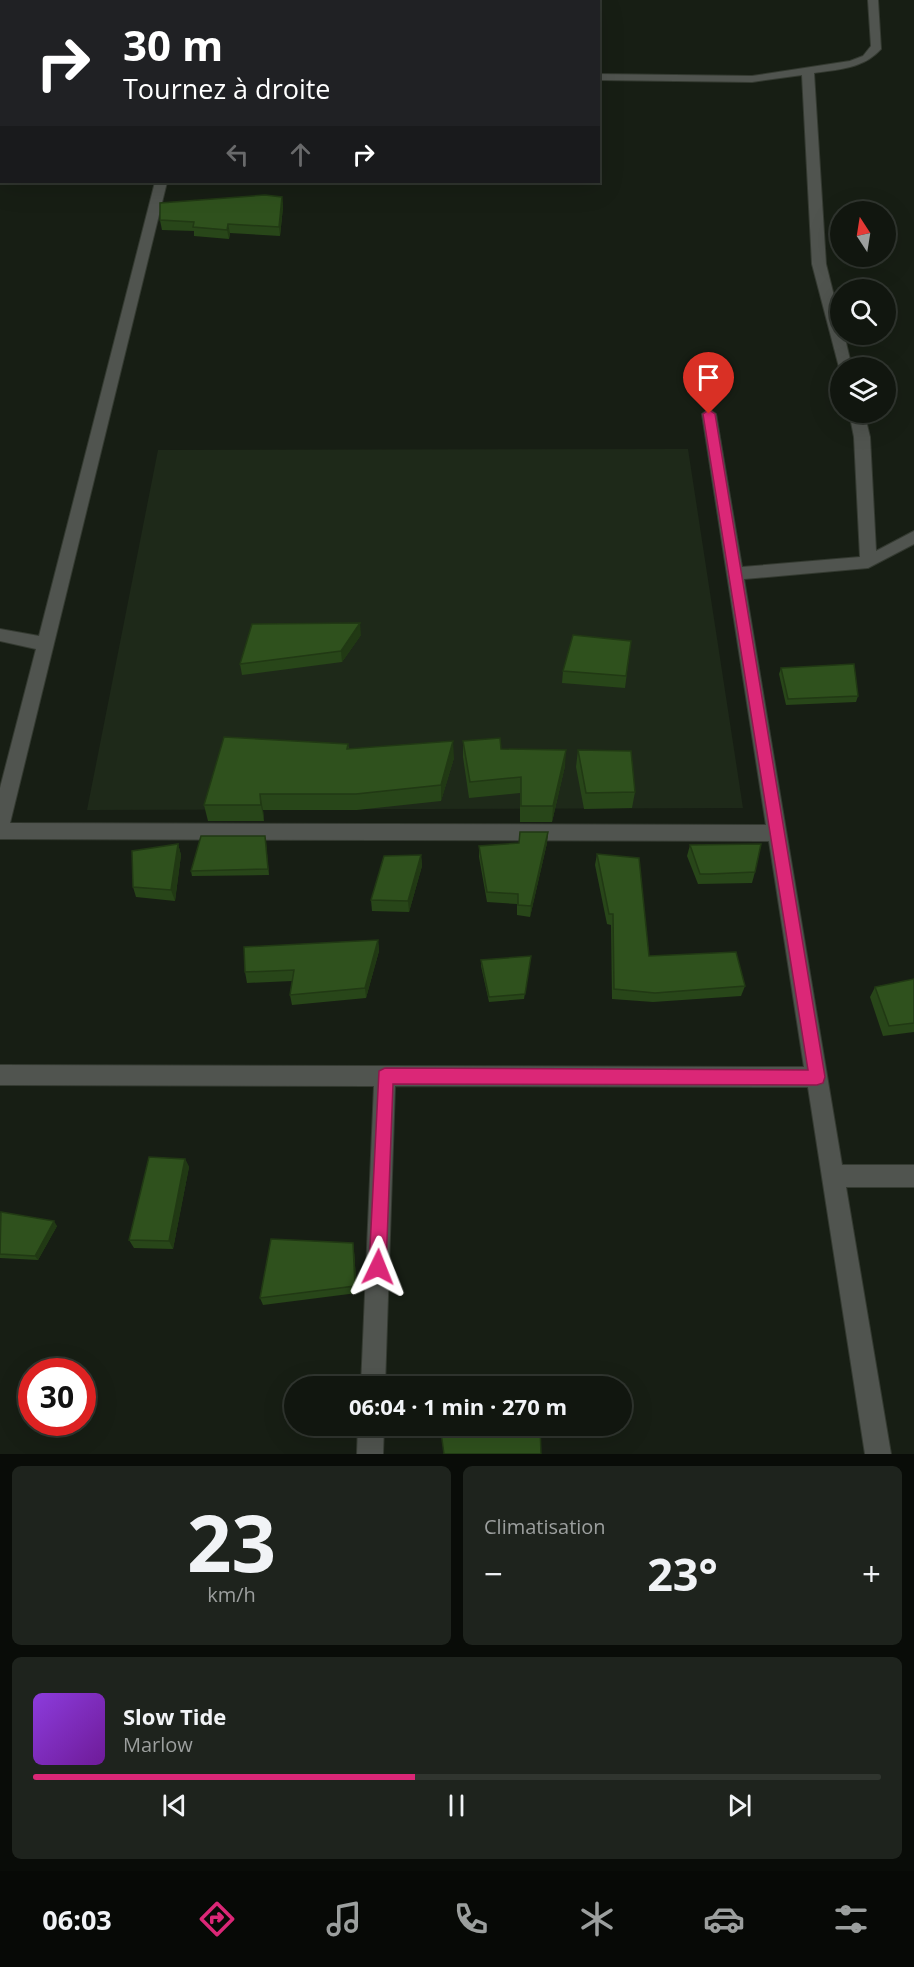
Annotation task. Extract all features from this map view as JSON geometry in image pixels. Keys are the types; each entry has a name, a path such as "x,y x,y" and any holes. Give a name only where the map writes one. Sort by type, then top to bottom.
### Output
{"street":[{"path":"600,77 710,80 808,72 852,64 867,58 877,47 873,0"},
{"path":"808,72 819,264 841,357"},
{"path":"0,825 161,183"},
{"path":"709,414 878,1454"},
{"path":"859,423 862,437 868,562"},
{"path":"735,574 868,562 914,537"},
{"path":"0,635 45,644"},
{"path":"0,831 777,833"},
{"path":"0,1075 817,1077"},
{"path":"373,1376 385,1076"},
{"path":"833,1176 914,1176"},
{"path":"370,1454 371,1436"}],"shaded area":[{"path":"688,449 743,808 87,810 158,450"}],"building":[{"path":"265,195 282,197 279,227 228,224 227,230 193,227 194,222 160,220 160,203"},
{"path":"360,623 341,651 240,664 252,624"},
{"path":"573,635 631,641 626,676 563,671"},
{"path":"854,664 858,696 788,699 781,668"},
{"path":"224,737 348,744 347,749 453,741 441,785 356,794 260,794 261,805 204,805"},
{"path":"500,738 501,749 566,750 553,806 521,806 521,777 470,782 463,741"},
{"path":"578,750 631,751 635,792 586,793"},
{"path":"520,832 548,832 531,906 518,905 518,894 487,892 479,846 519,843"},
{"path":"201,836 265,836 268,869 191,871"},
{"path":"178,844 171,890 133,887 132,851"},
{"path":"761,844 755,872 710,874 700,874 690,845"},
{"path":"597,854 639,858 649,956 736,952 745,986 655,993 614,989 613,914 609,914"},
{"path":"421,855 408,901 371,900 384,856"},
{"path":"378,940 365,988 290,995 294,970 245,972 244,947"},
{"path":"531,956 525,994 489,997 481,960"},
{"path":"914,979 914,1023 889,1026 875,987"},
{"path":"149,1157 185,1159 169,1241 129,1240"},
{"path":"1,1212 54,1221 35,1256 0,1254"},
{"path":"271,1239 353,1243 355,1286 260,1298"},
{"path":"442,1436 540,1436 541,1454 444,1454"}],"route":[{"path":"378,1267 385,1076 817,1077 709,414"}]}
